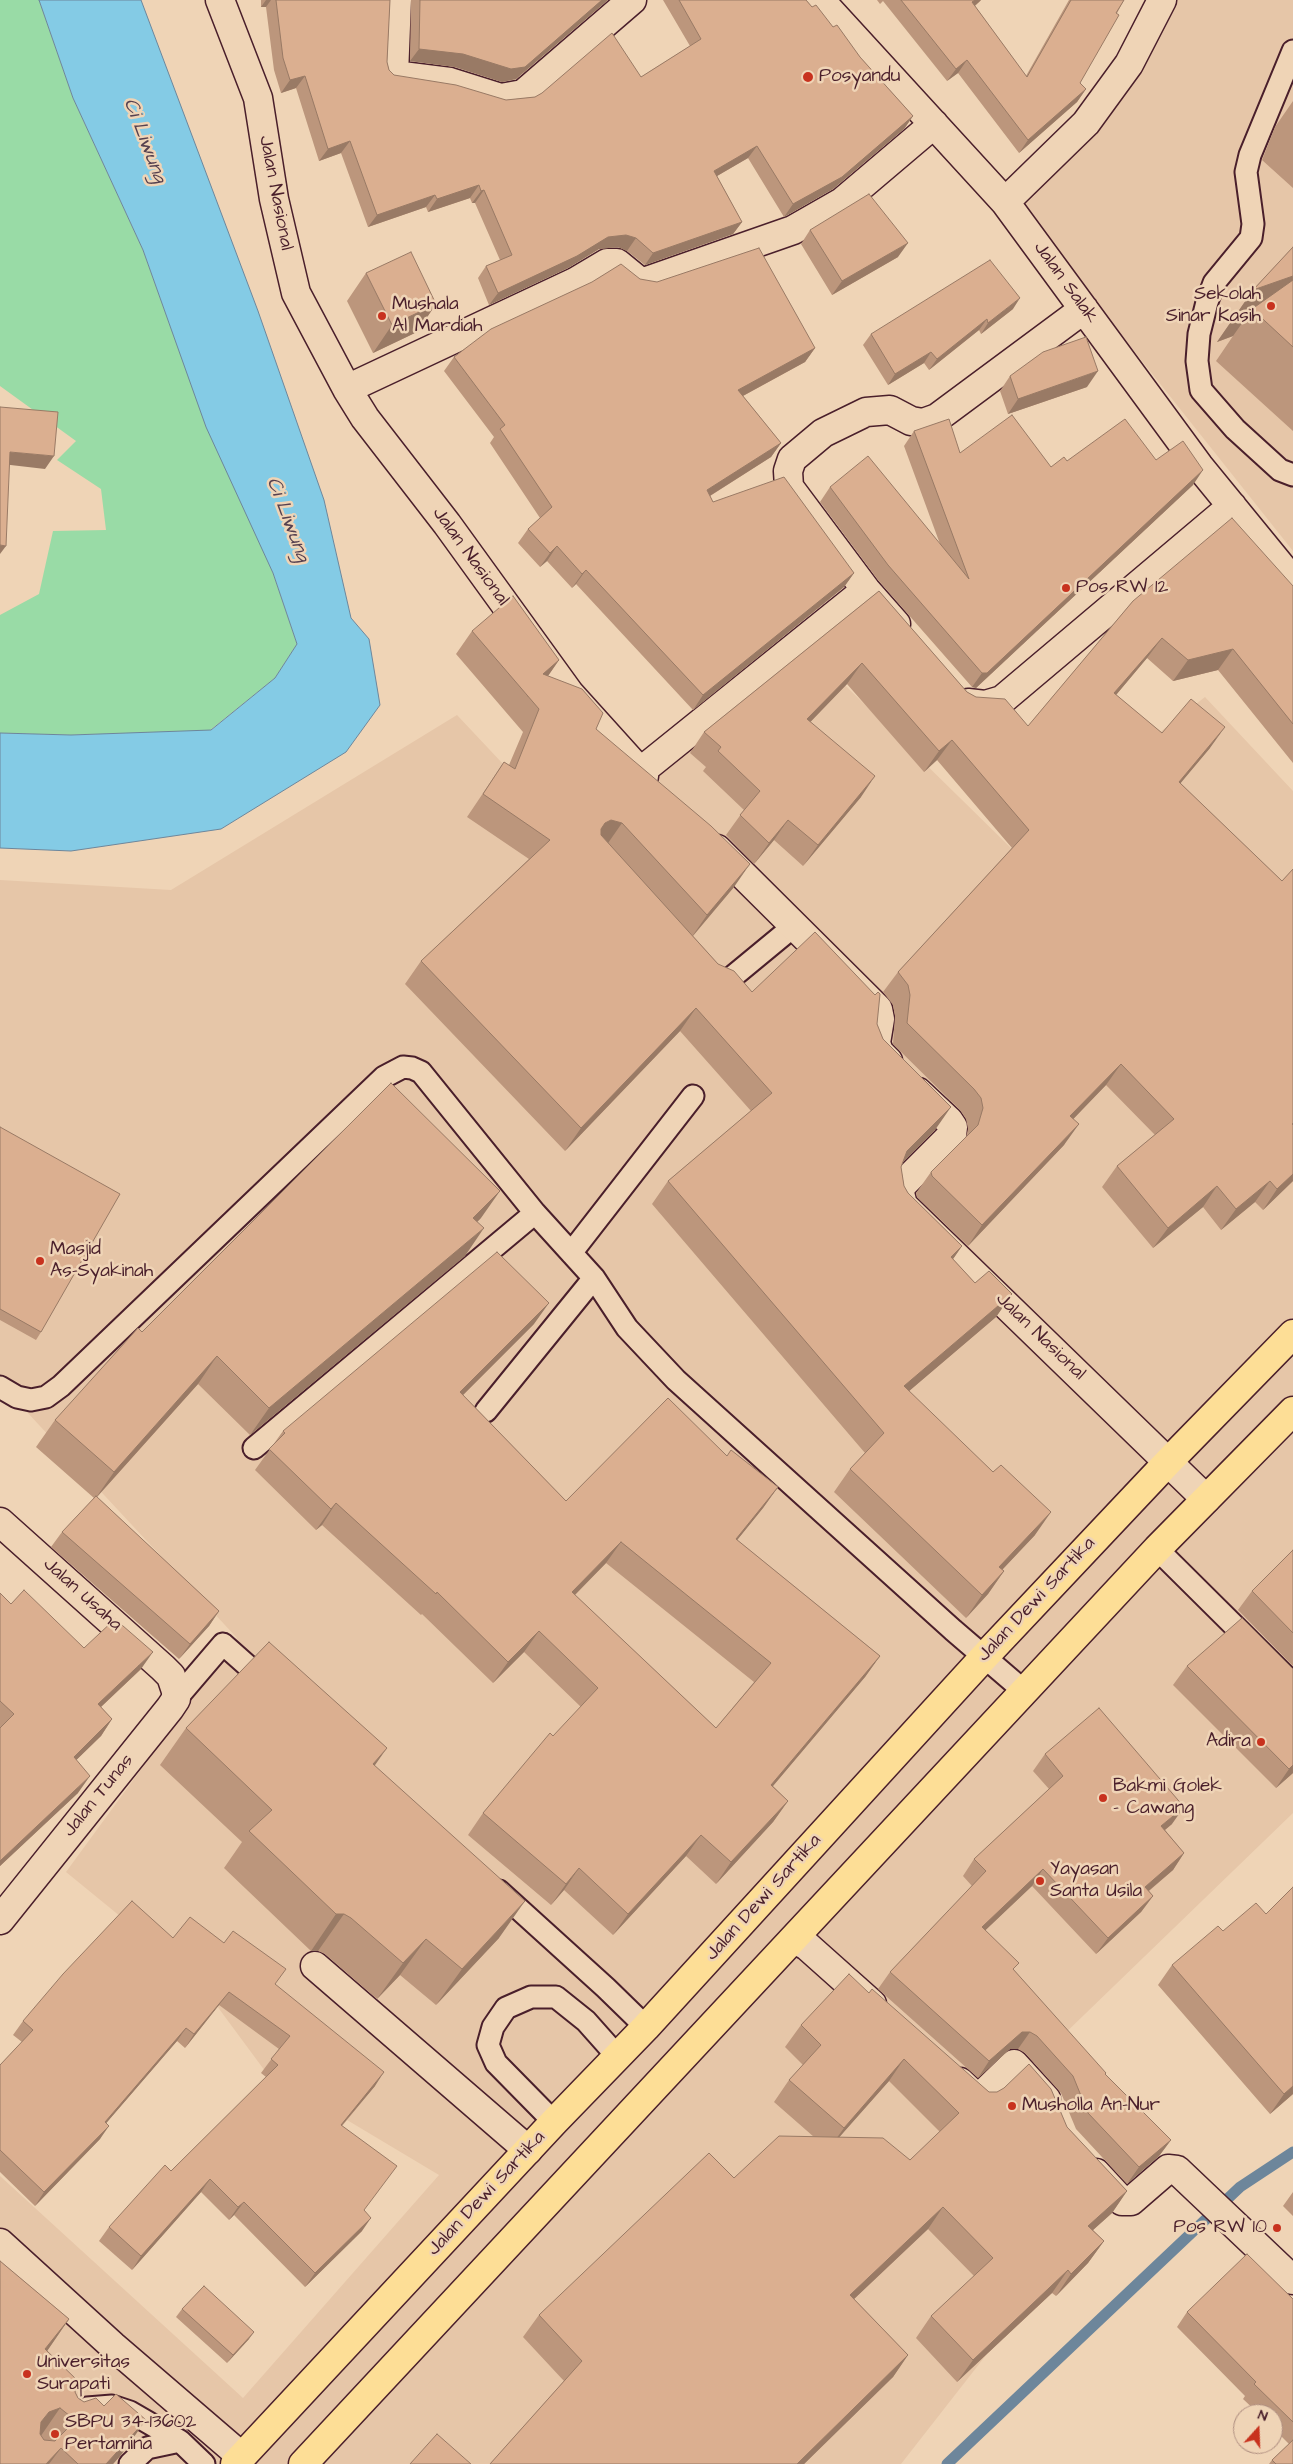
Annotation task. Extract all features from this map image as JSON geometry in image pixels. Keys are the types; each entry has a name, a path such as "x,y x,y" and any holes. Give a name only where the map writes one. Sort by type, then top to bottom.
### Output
{"main road":[{"name":"Jalan Dewi Sartika","path":"238,2460 554,2122 646,2027 985,1656 1168,1462 1293,1334"},
{"path":"303,2464 1157,1549 1293,1411"}],"street":[{"name":"Jalan Nasional","path":"220,0 258,98 274,199 296,293 347,388 365,418 447,524 570,694 661,793"},
{"path":"397,0 394,75 450,82 501,98 522,94 632,0"},
{"name":"Jalan Salak","path":"820,0 1006,202 1199,466 1293,581"},
{"path":"1006,202 1086,123 1129,64 1162,0"},
{"path":"347,388 575,282 607,263 617,263 639,281 647,281 793,230 842,202 934,124"},
{"path":"912,642 866,590 789,487 788,471 792,459 823,433 866,412 890,410 911,421 923,423 936,418 1084,309"},
{"path":"951,687 964,702 986,706 1002,700 1232,506"},
{"path":"640,772 866,590"},
{"name":"Jalan Nasional","path":"696,828 878,1009 880,1019 876,1043 879,1052 911,1086 949,1120 953,1127 952,1134 902,1185 900,1193 903,1205 1206,1499"},
{"name":"Jalan Usaha","path":"0,1522 171,1676 175,1685 176,1699"},
{"name":"Jalan Tunas","path":"0,1920 176,1699"},
{"path":"794,1939 807,1946 894,2023"},
{"path":"315,1966 528,2150"},
{"path":"943,2068 978,2099 1014,2064 1049,2103 1056,2120"},
{"path":"1076,2152 1122,2201 1131,2201 1168,2169 1177,2170 1293,2280"},
{"path":"0,2243 238,2460"}],"lane":[{"path":"1293,51 1250,155 1246,172 1253,224 1251,238 1214,283 1199,334 1197,360 1201,390 1235,429 1280,470 1293,475"},
{"path":"698,964 711,978 720,982 730,978 794,926"},
{"path":"0,1387 17,1397 31,1400 46,1397 61,1386 384,1076 403,1067 421,1072 535,1213 594,1278 627,1328 676,1380 953,1630 1024,1691"},
{"path":"571,1253 692,1096"},
{"path":"254,1448 535,1213"},
{"path":"486,1411 594,1278"},
{"path":"1157,1549 1293,1684"},
{"path":"176,1699 223,1644 282,1697"},
{"path":"481,1875 606,1988 646,2027"},
{"path":"554,2122 496,2063 488,2045 493,2027 506,2008 531,1997 556,1998 586,2021 618,2057"},
{"path":"63,2424 74,2413 87,2408 112,2406 130,2412 180,2441 204,2464"},
{"path":"130,2464 147,2448 180,2441"}],"shaded area":[{"path":"1149,0 1293,0 1293,551 1014,200 1121,65"},
{"path":"801,642 1011,848 1205,697 1293,791 1293,1813 906,2187 1019,2313 901,2464 0,2464 0,2176 243,2398 439,2175 265,2071 197,1979 66,1872 237,1638 0,1383 0,880 171,890 457,715 582,848"}],"green space":[{"path":"0,0 39,0 73,98 143,250 180,353 273,573 297,644 275,678 209,731 71,735 0,733 0,615 39,594 53,531 106,530 101,489 57,460 76,441 0,386"}],"water":[{"name":"Ci Liwung","path":"39,0 141,0 258,311 324,500 351,618 369,639 380,705 346,752 221,829 71,851 0,848 0,733 71,735 211,730 275,678 297,644 273,573 206,427 143,250 73,98"}],"building":[{"path":"276,0 390,0 387,62 389,70 394,75 456,85 506,100 535,97 542,93 612,33 641,77 701,39 679,0 806,0 812,7 816,5 833,27 837,25 860,57 913,116 842,177 793,204 757,146 714,171 742,222 653,253 636,238 626,235 608,237 577,256 498,293 486,266 512,255 484,190 481,191 479,185 437,199 435,195 377,215 350,141 328,149 305,76 290,80 283,58"},
{"path":"420,0 602,0 525,67 511,69 463,54 419,49"},
{"path":"901,0 975,0 972,2 1027,77 1071,0 1124,0 1116,13 1119,15 1080,83 1086,89 1028,140 967,60 956,69"},
{"path":"869,194 908,243 842,281 810,230"},
{"path":"1293,247 1293,276 1253,290"},
{"path":"759,248 815,348 738,390 781,443 707,490 713,502 784,477 854,573 703,695 586,570 582,574 557,546 550,553 528,529 552,507 500,429 505,425 454,357 491,329 592,282 621,264 640,279 657,282"},
{"path":"411,252 436,304 392,325 366,273"},
{"path":"990,260 1020,298 988,323 987,319 937,359 931,352 895,374 871,334"},
{"path":"1293,280 1293,347 1252,309"},
{"path":"1086,337 1098,371 1018,399 1010,376 1043,352"},
{"path":"0,407 58,412 54,456 10,452 6,546 0,545"},
{"path":"1012,415 1051,467 1064,457 1067,461 1125,419 1156,460 1183,441 1203,470 987,673 982,673 888,565 830,487 868,456 969,579 914,431 949,419 960,453"},
{"path":"1232,518 1293,586 1293,724 1233,649 1188,660 1162,638 1114,693 1162,733 1191,699 1225,727 1179,782 1282,881 1293,869 1293,1174 1277,1189 1270,1181 1236,1209 1217,1186 1168,1228 1117,1166 1174,1119 1121,1064 1070,1116 1079,1124 982,1225 932,1176 931,1172 978,1125 983,1108 981,1098 907,1023 910,995 908,985 898,972 1029,830 952,740 939,751 862,663 807,719 875,776 818,845 788,820 769,843 740,815 760,791 718,751 721,747 704,732 879,591 967,692 976,697 1005,699 1028,726 1133,601"},
{"path":"513,596 559,660 543,674 582,689 603,713 596,729 711,826 750,864 707,915 622,823 611,820 605,823 601,829 601,835 718,964 734,971 752,992 815,932 875,995 878,992 880,994 877,1024 883,1039 951,1107 907,1151 901,1167 904,1186 908,1193 962,1246 951,1257 975,1283 989,1271 1012,1294 904,1386 993,1472 1001,1465 1051,1512 999,1567 1004,1571 982,1595 850,1469 884,1433 668,1181 772,1093 696,1008 581,1128 421,961 550,840 483,794 504,762 515,769 539,709 472,631"},
{"path":"391,1083 500,1191 473,1218 484,1228 269,1408 217,1356 114,1472 55,1420 138,1328 142,1332"},
{"name":"Masjid As-Syakinah","path":"0,1127 120,1194 41,1332 0,1309"},
{"path":"497,1252 549,1303 460,1392 566,1501 668,1398 727,1456 731,1450 778,1487 736,1539 880,1656 771,1785 788,1801 731,1862 701,1835 628,1914 579,1868 566,1884 483,1813 550,1733 553,1736 598,1688 539,1631 508,1662 437,1592 436,1594 336,1503 331,1509 269,1449 285,1433 283,1431","holes":["621,1542 771,1663 716,1728 572,1592"]},
{"path":"96,1496 219,1611 190,1644 62,1532"},
{"path":"1293,1550 1293,1633 1252,1591"},
{"path":"24,1590 84,1648 115,1619 153,1652 98,1704 112,1719 74,1757 90,1776 0,1861 0,1728 14,1714 0,1701 0,1593 11,1604"},
{"name":"Adira","path":"1242,1618 1293,1669 1293,1765 1289,1769 1187,1666"},
{"path":"269,1642 387,1748 373,1764 525,1901 462,1969 426,1939 403,1963 351,1918 344,1914 336,1914 249,1831 272,1810 186,1728"},
{"path":"1099,1708 1184,1807 1161,1826 1184,1853 1145,1887 1153,1896 1108,1938 1043,1869 982,1927 1019,1963 1013,1969 1105,2074 1171,2140 1139,2167 1088,2113 1073,2076 1037,2036 1030,2032 1022,2032 989,2061 890,1972 986,1871 974,1859 1063,1776 1045,1754"},
{"path":"1293,1887 1293,2086 1284,2094 1172,1965 1218,1926 1223,1931 1256,1903 1266,1914"},
{"path":"132,1901 173,1938 190,1917 224,1943 233,1931 286,1969 275,1984 384,2072 341,2125 397,2166 364,2210 371,2218 315,2273 244,2202 238,2207 210,2179 141,2256 109,2227 165,2165 171,2171 278,2065 271,2059 290,2036 229,1992 194,2034 186,2028 105,2122 109,2126 44,2192 0,2150 0,2065 33,2030 23,2021 63,1974"},
{"path":"849,1974 869,1993 872,1989 989,2092 997,2092 1004,2088 1029,2064 1051,2089 1067,2127 1127,2191 1088,2226 1104,2241 1071,2274 1068,2270 973,2360 931,2316 993,2258 943,2207 850,2295 908,2355 797,2464 490,2464 582,2361 539,2315 709,2153 734,2178 779,2136 883,2138 910,2160 959,2113 904,2059 844,2128 789,2080 821,2045 801,2025"},
{"path":"1247,2254 1293,2299 1293,2422 1283,2412 1283,2404 1275,2404 1254,2384 1256,2382 1187,2312"},
{"path":"0,2261 69,2319 45,2349 78,2381 75,2392 78,2398 84,2402 96,2398 104,2406 116,2394 146,2420 106,2464 78,2464 61,2448 46,2464 0,2464","holes":["60,2408 70,2416 68,2428 55,2441 44,2440 40,2434 41,2422 49,2412"]},
{"path":"204,2286 254,2332 233,2355 182,2309"},
{"path":"437,2434 471,2464 410,2464"},
{"path":"1293,2440 1293,2464 1276,2464 1272,2460 1278,2454 1283,2454 1283,2450"}],"waterway":[{"path":"947,2464 1240,2187 1293,2152"}],"place":[{"name":"Posyandu","path":"808,77"},
{"name":"Sekolah Sinar Kasih","path":"1271,306"},
{"name":"Mushala Al Mardiah","path":"382,316"},
{"name":"Pos RW 12","path":"1066,588"},
{"name":"Masjid As-Syakinah","path":"40,1261"},
{"name":"Adira","path":"1261,1742"},
{"name":"Bakmi Golek - Cawang","path":"1103,1798"},
{"name":"Yayasan Santa Usila","path":"1040,1881"},
{"name":"Musholla An-Nur","path":"1012,2106"},
{"name":"Pos RW 10","path":"1277,2228"},
{"name":"Universitas Surapati","path":"27,2374"},
{"name":"SBPU 34-13602 Pertamina","path":"55,2434"}]}
